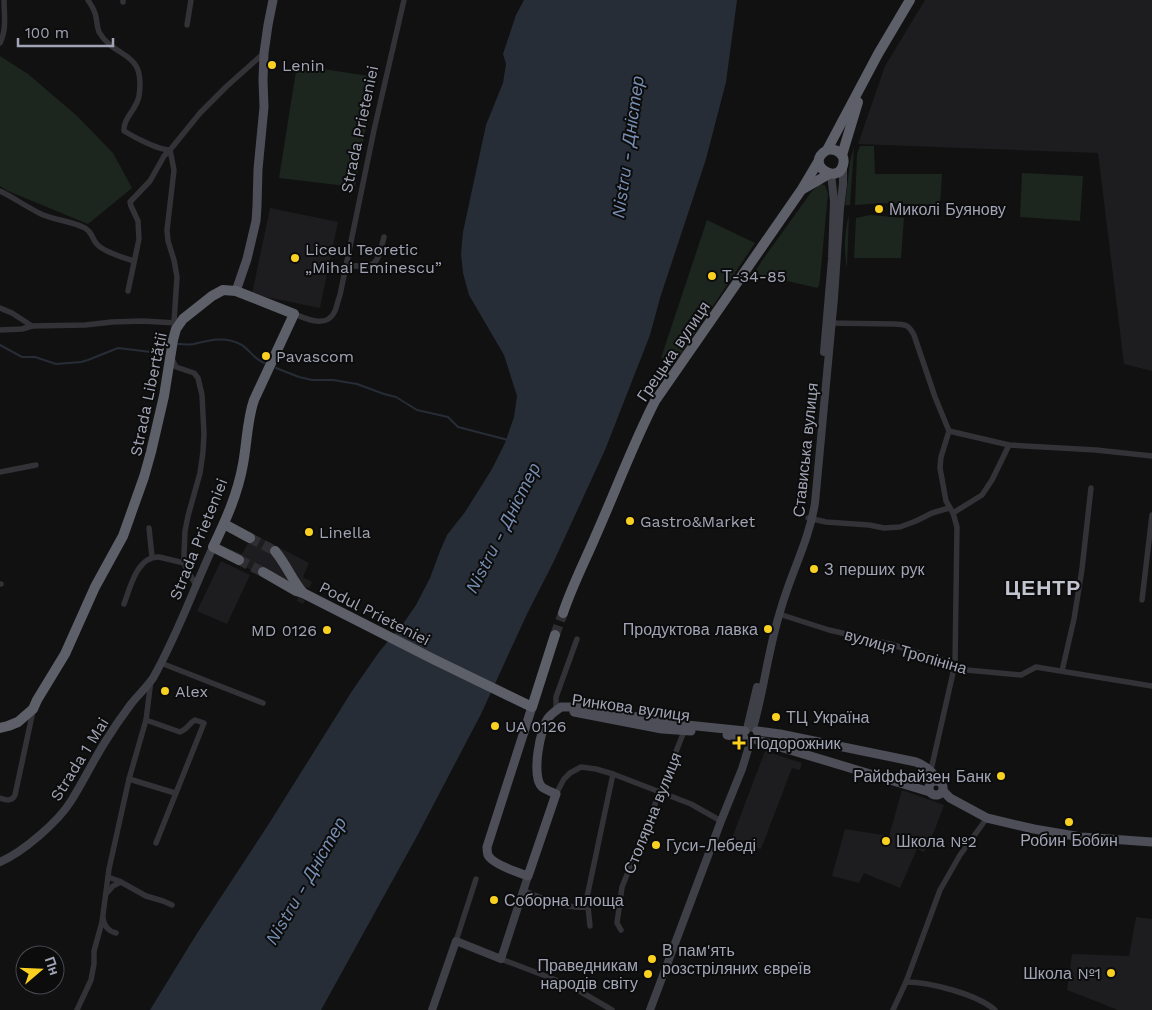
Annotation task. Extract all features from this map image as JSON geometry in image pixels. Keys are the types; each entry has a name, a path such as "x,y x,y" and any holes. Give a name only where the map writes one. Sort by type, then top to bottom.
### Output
{"highway":[{"path":"827,150 878,54 910,0"},
{"path":"842,155 863,84"},
{"path":"832,149 837,150 842,155 844,160 840,171 830,174 821,169 818,162 822,152 832,149"},
{"name":"Грецька вулиця","path":"563,613 569,594 642,426 656,401 802,189 818,162"},
{"name":"Грецька вулиця","path":"802,189 830,174"},
{"name":"Strada Libertății","path":"0,728 18,722 33,709 65,654 93,592 119,545 144,477 151,452 164,396 177,323 220,291 236,291"},
{"path":"236,291 294,314"},
{"name":"Strada Prieteniei","path":"213,547 224,524 240,479 252,406 294,314"},
{"path":"224,524 250,538"},
{"path":"213,547 239,560"},
{"path":"275,551 303,593"},
{"name":"Podul Prieteniei","path":"263,572 296,591 532,707"},
{"path":"532,707 555,635"}],"main road":[{"path":"236,291 247,259 256,221 264,107 264,53 274,0"},
{"name":"Стависька вулиця","path":"650,1010 742,769 779,614 806,541 816,491 843,166"},
{"name":"Стависька вулиця","path":"829,323 834,201 830,174"},
{"name":"Стависька вулиця","path":"750,734 776,613 810,518"},
{"name":"Strada Prieteniei","path":"151,680 178,628 213,547"},
{"name":"Strada 1 Mai","path":"0,862 34,840 66,808 113,730 151,680"},
{"path":"528,876 494,862 489,858 487,847 532,707"},
{"name":"Ринкова вулиця","path":"556,711 561,707 575,707 686,728 750,734 780,734 916,762 931,770"},
{"path":"432,1010 456,941 501,959 556,794 542,787 538,780 536,768 541,735 548,718 556,711"},
{"name":"Ринкова вулиця","path":"750,734 930,792 934,795 938,795 942,786"},
{"path":"931,770 950,798 987,818 1081,837 1152,842"}],"street":[{"path":"0,43 5,29 4,0"},
{"path":"88,0 94,8 98,30 102,36 132,60 138,71 139,95 124,126 124,131 164,150 170,150"},
{"path":"187,24 191,0"},
{"name":"Strada Prieteniei","path":"294,314 317,322 328,319 335,312 404,0"},
{"path":"128,290 139,239 138,221 130,202 150,181 164,156 200,113 264,53"},
{"path":"0,330 22,329 32,326 85,325 132,321 177,323 177,277 167,230 174,170 170,150"},
{"path":"0,191 41,214 78,225 93,235 95,243 100,248 134,261"},
{"path":"346,265 358,266 375,263 378,260 384,236"},
{"path":"0,308 12,312 32,326"},
{"path":"829,323 905,325 910,328 949,431 941,457 940,468 946,502 957,527 955,664 931,770"},
{"path":"170,355 176,367 194,373 198,378 202,395 203,452 200,473 185,531 184,563 196,585"},
{"path":"949,431 1009,445 1096,450 1152,456"},
{"path":"810,518 826,522 884,528 900,527 916,522 932,513 951,511 982,495 992,480 1009,445"},
{"path":"0,472 36,465"},
{"path":"1062,671 1074,619 1082,569 1091,488"},
{"path":"1142,600 1152,515"},
{"path":"149,528 152,557"},
{"path":"124,604 141,565 152,557 184,563"},
{"name":"вулиця Тропініна","path":"779,614 829,630 890,644 955,664 967,670 1021,674 1036,667 1152,686"},
{"path":"556,711 556,697 577,639"},
{"path":"161,663 262,703"},
{"name":"Strada Prieteniei","path":"77,1010 91,980 94,951 108,877 130,779 146,720 151,680"},
{"path":"0,798 11,800 14,798 33,709"},
{"path":"146,720 180,732 195,720 204,723 156,843"},
{"name":"Столярна вулиця","path":"622,930 616,923 622,887 686,728"},
{"path":"556,794 564,779 570,773 581,767 596,769 691,804 721,821"},
{"path":"590,926 586,897 613,774"},
{"path":"130,779 176,793"},
{"path":"893,1010 906,982 940,890 960,855 987,818"},
{"path":"108,877 146,896 172,905"},
{"path":"456,941 476,879"},
{"path":"105,898 113,886 121,882"},
{"path":"523,890 546,900 578,908 587,907"},
{"path":"102,914 105,926 108,930 116,933"},
{"path":"501,959 569,986 612,1010"},
{"path":"906,982 927,984 952,990 969,996 995,1010"}],"shaded area":[{"path":"925,0 1152,0 1152,371 1124,364 1098,153 858,144 885,66"},
{"path":"0,56 28,74 77,116 113,153 132,188 88,224 0,186"},
{"path":"297,65 375,77 355,187 279,178"},
{"path":"860,146 874,146 875,174 942,174 940,205 881,203 855,205 857,154"},
{"path":"854,147 850,205 845,205 850,162"},
{"path":"1022,173 1083,176 1080,221 1020,217"},
{"path":"820,184 825,185 828,194 820,279 817,288 758,274 756,270 761,262 812,191"},
{"name":"Liceul Teoretic „Mihai Eminescu”","path":"270,208 338,222 320,308 252,294"},
{"path":"849,215 847,269 845,242"},
{"path":"870,215 904,218 901,258 854,258 856,218"},
{"path":"707,220 755,243 677,360 661,358"},
{"path":"240,527 309,563 303,577 312,582 301,598 305,600 303,604 297,601 299,595 226,557 230,549 242,554 248,543 235,536"},
{"path":"221,561 250,575 227,624 197,611"},
{"path":"765,751 802,763 800,770 792,768 761,849 732,838"},
{"name":"Школа №2","path":"902,790 944,805 924,852 917,849 900,888 864,873 859,883 832,876 845,829 889,836"},
{"name":"Школа №1","path":"1136,917 1152,919 1152,1010 1118,1010 1067,990 1072,954 1129,956"}],"water":[{"name":"Nistru - Дністер","path":"524,0 737,0 726,82 706,159 660,298 650,335 605,450 481,714 416,838 321,1010 150,1010 352,691 379,652 416,605 430,578 447,535 465,512 492,469 505,443 514,417 517,396 504,355 469,295 463,273 461,254 463,232 486,125 503,83 506,64 503,54 516,15"}],"waterway":[{"path":"178,344 229,340 243,346 264,363"},
{"path":"0,345 22,357 35,357 56,364 81,362 118,348 151,352 168,345"},
{"path":"276,368 312,380 333,380 357,384 396,397 417,410 448,417 458,427 508,440"}],"tunnel":[{"path":"250,538 275,551"},
{"path":"239,560 263,572"},
{"path":"555,635 563,613"}],"place":[{"name":"Lenin","path":"272,65"},
{"name":"Миколі Буянову","path":"879,209"},
{"name":"Liceul Teoretic „Mihai Eminescu”","path":"295,258"},
{"name":"Т-34-85","path":"712,276"},
{"name":"Pavascom","path":"266,356"},
{"name":"Gastro&Market","path":"630,521"},
{"name":"Linella","path":"309,532"},
{"name":"З перших рук","path":"814,569"},
{"name":"Продуктова лавка","path":"768,629"},
{"name":"MD 0126","path":"327,630"},
{"name":"Alex","path":"165,691"},
{"name":"ТЦ Україна","path":"776,717"},
{"name":"UA 0126","path":"495,726"},
{"name":"Подорожник","path":"739,743"},
{"name":"Райффайзен Банк","path":"1001,776"},
{"name":"Робин Бобин","path":"1069,822"},
{"name":"Школа №2","path":"886,841"},
{"name":"Гуси-Лебеді","path":"656,845"},
{"name":"Соборна площа","path":"494,900"},
{"name":"В пам'ять розстріляних євреїв","path":"652,959"},
{"name":"Школа №1","path":"1111,973"},
{"name":"Праведникам народів світу","path":"648,974"}],"district":[{"name":"ЦЕНТР","path":"1043,588"}]}
